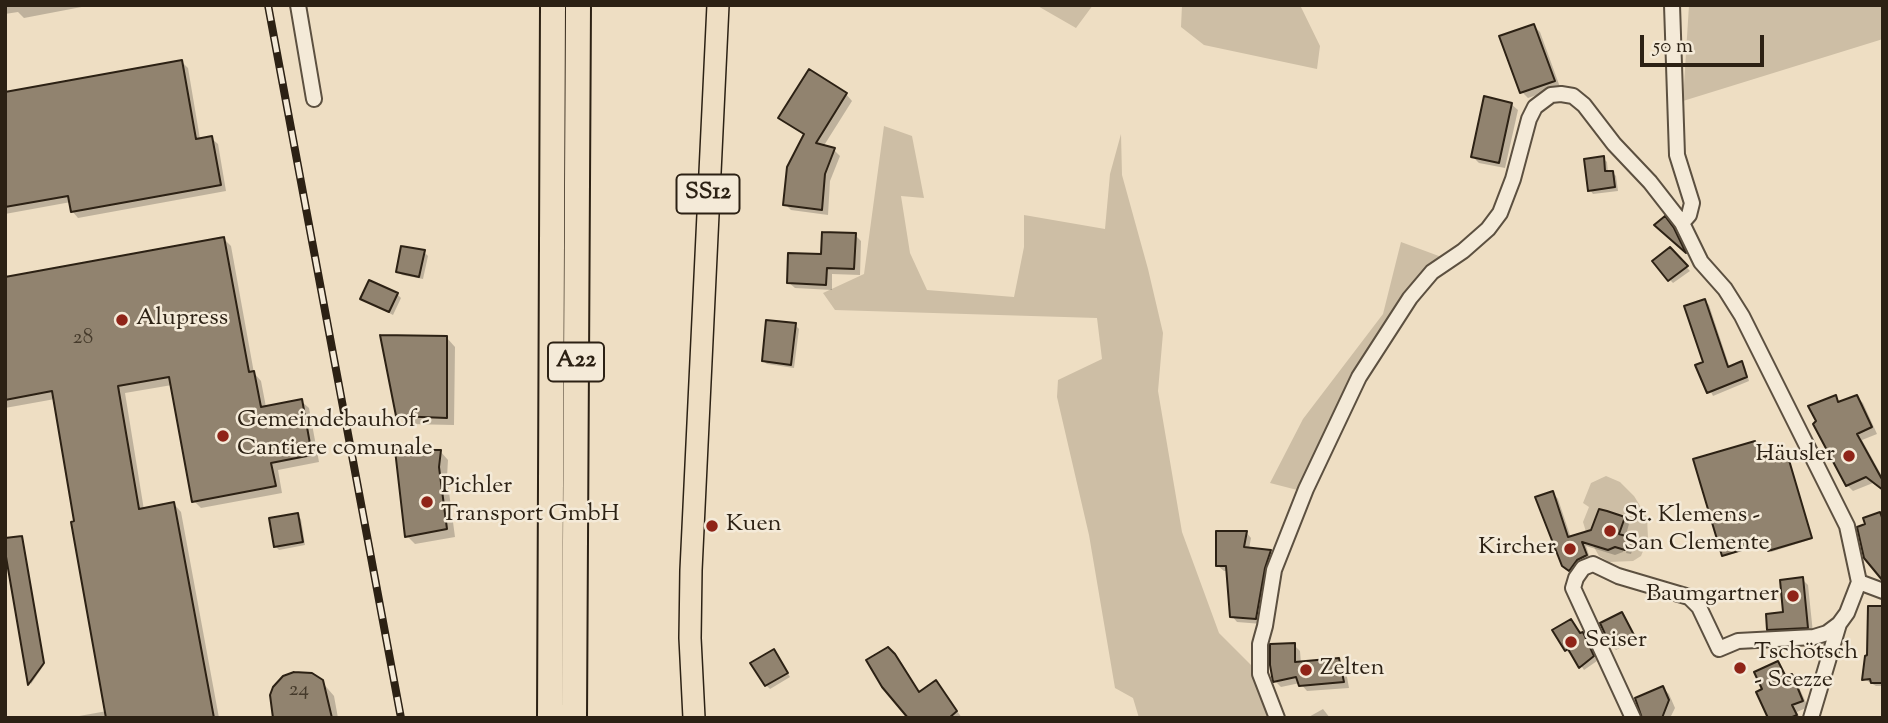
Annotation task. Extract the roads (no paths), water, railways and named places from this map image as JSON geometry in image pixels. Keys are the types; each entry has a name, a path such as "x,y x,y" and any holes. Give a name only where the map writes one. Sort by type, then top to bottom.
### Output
{"highway":[{"name":"A22","path":"550,718 553,5"},
{"name":"A22","path":"574,718 578,5"}],"main road":[{"name":"SS12","path":"694,718 691,559 718,5"}],"street":[{"path":"298,5 314,99"},
{"path":"1672,5 1676,155 1692,204 1689,215 1682,223"},
{"path":"1277,718 1260,674 1260,644 1275,570 1306,489 1359,377 1410,298 1432,272 1463,251 1488,229 1500,213 1535,107 1551,95 1561,94 1573,96 1584,105 1614,144 1650,182 1682,223 1700,262 1725,289 1774,376 1847,526 1859,582 1847,613 1839,624 1827,633 1814,637 1738,641 1719,649 1699,607 1689,597 1618,576 1593,564 1583,568 1573,588 1633,718"},
{"path":"1859,582 1883,591"},
{"path":"1811,718 1839,624"}],"railway":[{"path":"268,5 401,718"}],"place":[{"name":"Alupress","path":"122,320"},
{"name":"Gemeindebauhof - Cantiere comunale","path":"223,436"},
{"name":"Häusler","path":"1849,456"},
{"name":"Pichler Transport GmbH","path":"427,502"},
{"name":"Kuen","path":"712,526"},
{"name":"St. Klemens - San Clemente","path":"1610,531"},
{"name":"Kircher","path":"1570,549"},
{"name":"Baumgartner","path":"1793,596"},
{"name":"Seiser","path":"1571,642"},
{"name":"Tschötsch - Scezze","path":"1740,668"},
{"name":"Zelten","path":"1306,670"}]}
